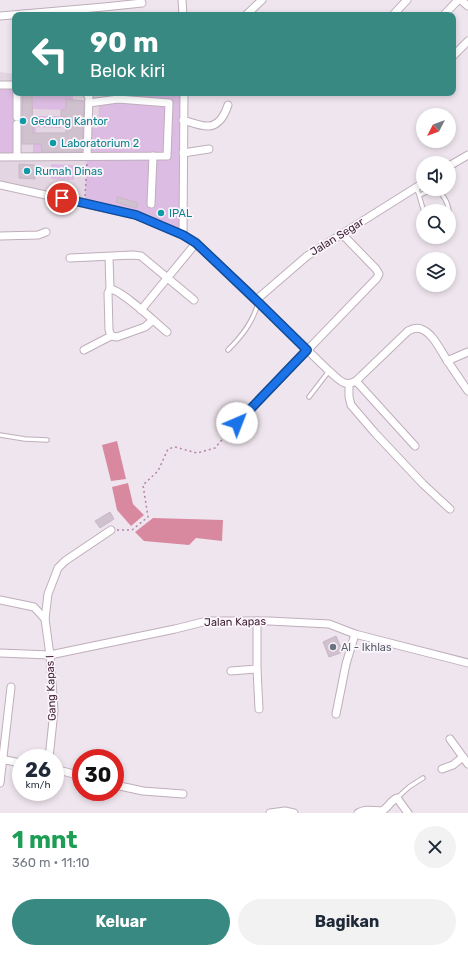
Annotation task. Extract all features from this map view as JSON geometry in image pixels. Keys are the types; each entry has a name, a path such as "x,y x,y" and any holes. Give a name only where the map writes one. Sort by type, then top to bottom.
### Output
{"street":[{"path":"182,0 183,12"},
{"path":"249,12 262,0"},
{"path":"396,12 407,0"},
{"path":"447,12 458,0"},
{"path":"461,0 468,6"},
{"path":"35,12 104,4 142,3"},
{"path":"0,16 12,15"},
{"path":"456,53 468,41"},
{"path":"0,85 12,85"},
{"path":"17,96 17,156"},
{"path":"87,156 88,96"},
{"path":"183,235 184,96"},
{"path":"0,157 168,156 169,103 118,99 88,103"},
{"path":"183,120 209,126 217,124 224,117 228,105"},
{"path":"183,153 209,149"},
{"path":"456,162 468,155"},
{"path":"151,204 153,156"},
{"path":"0,185 136,215 183,235 196,243 342,382 349,384 356,380 408,331 420,328 435,341 468,391"},
{"name":"Jalan Segar","path":"257,301 307,256 416,188"},
{"path":"0,236 38,236 46,232"},
{"path":"237,423 377,278 379,274 376,269 342,234"},
{"path":"141,310 196,243"},
{"path":"70,258 141,256 194,300"},
{"path":"109,257 110,289 108,293 109,330 111,336"},
{"path":"110,289 116,290 167,332"},
{"path":"84,350 111,336 117,337 145,327 153,320"},
{"path":"447,361 468,352"},
{"path":"356,380 415,446"},
{"path":"349,384 349,397 351,405 422,484 450,509"},
{"name":"Gang Kapas I","path":"50,749 54,712 50,654 45,619 48,594 58,568 65,561 111,530"},
{"path":"0,600 34,607 45,619"},
{"name":"Jalan Kapas","path":"0,653 50,654 175,629 207,621 257,621 329,624 355,634 468,663"},
{"path":"257,621 259,709"},
{"path":"336,714 345,670 355,634"},
{"path":"231,671 257,669"},
{"path":"0,783 1,760 11,687"},
{"path":"450,739 468,764"},
{"path":"442,770 453,765 462,757"},
{"path":"1,760 12,761"},
{"path":"124,788 143,791 183,794"},
{"path":"358,813 362,810 382,811 394,799 397,798 408,813"},
{"path":"270,813 285,811 294,813"}],"lane":[{"path":"228,350 240,338 249,325 255,314 257,301"},
{"path":"309,397 329,371"},
{"path":"0,435 46,440"},
{"path":"397,798 409,787 423,778"}],"path":[{"path":"85,200 87,156"},
{"path":"111,530 132,530 148,517 143,485 158,472 168,449 175,447 197,453 214,448 237,423"}],"shaded area":[{"path":"0,72 12,74 12,96 180,96 137,213 0,183"},
{"path":"0,85 12,85 12,96 16,96 17,117 14,117 17,156 0,157"},
{"path":"33,96 73,96 73,100 66,100 66,110 32,109"},
{"path":"109,96 181,96 181,232 85,200 88,128 98,128 99,106 88,105 111,100"},
{"path":"32,116 61,116 61,128 36,127 36,141 33,141"},
{"path":"33,144 41,144 42,154 33,154"},
{"path":"51,164 74,165 74,180 51,179"},
{"path":"117,441 126,479 111,481 102,445"},
{"path":"128,483 133,504 144,515 131,526 117,510 112,487"},
{"path":"153,518 223,520 222,541 196,538 189,545 144,541 135,532"}],"building":[{"path":"23,96 32,96 33,133 66,133 66,117 61,116 61,110 66,110 66,99 84,101 82,152 42,152 41,144 22,144 22,124 20,120 22,117"},
{"name":"Rumah Dinas","path":"19,164 35,165 35,179 19,178"},
{"path":"118,197 138,203 136,208 116,202"},
{"path":"110,512 114,519 100,528 95,521"},
{"name":"Al - Ikhlas","path":"336,636 343,652 329,657 323,642"}],"place":[{"name":"Gedung Kantor","path":"23,121"},
{"name":"Laboratorium 2","path":"53,143"},
{"name":"Rumah Dinas","path":"27,171"},
{"name":"IPAL","path":"161,213"},
{"name":"Al - Ikhlas","path":"333,647"}],"route":[{"path":"62,198 136,215 183,235 196,243 307,350 237,423"}]}
